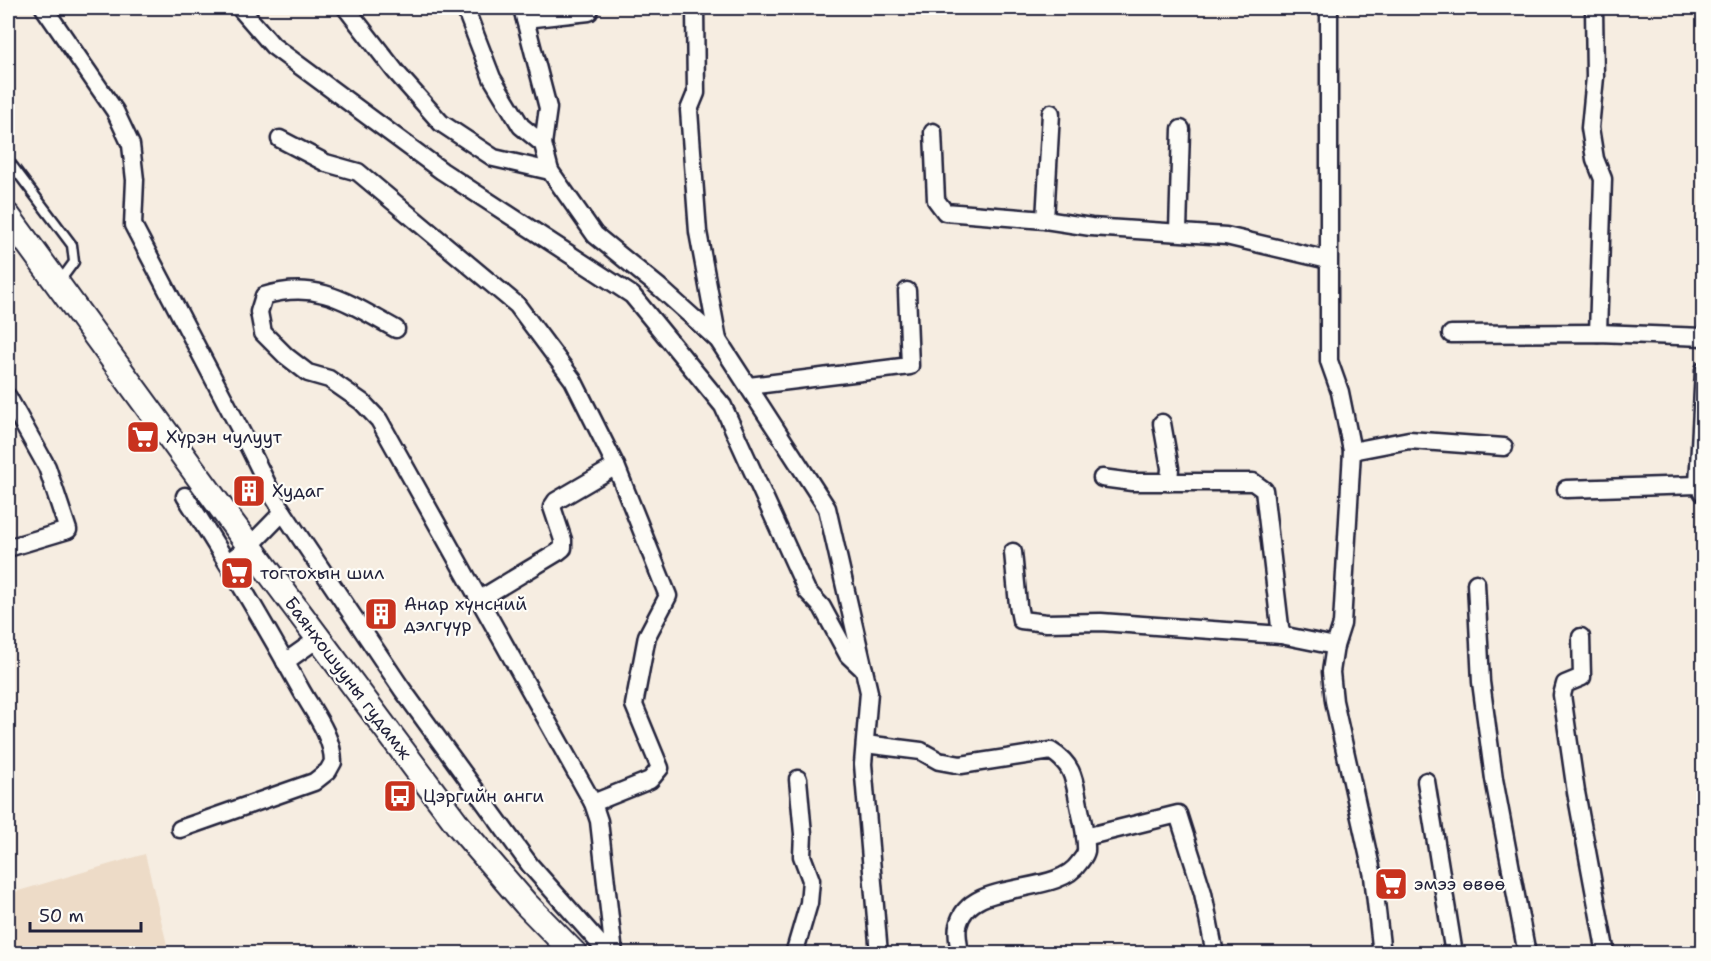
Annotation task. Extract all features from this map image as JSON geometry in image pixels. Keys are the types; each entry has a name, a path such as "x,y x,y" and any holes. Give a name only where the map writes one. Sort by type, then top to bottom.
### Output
{"main road":[{"name":"Баянхошууны гудамж","path":"8,216 458,825 526,904 575,954"}],"street":[{"path":"44,8 115,111 131,145 135,180 133,225 274,498 402,689 530,865 609,954"},
{"path":"240,8 273,46 442,171 632,295 723,406 807,591 822,607 848,655 864,670"},
{"path":"346,8 395,71 441,123 494,158 550,171"},
{"path":"465,8 492,78 521,126 543,144"},
{"path":"695,8 696,93 689,110 698,232 718,340"},
{"path":"1329,8 1329,361 1340,392 1352,451 1342,624 1335,646 1331,672 1334,701 1373,876 1382,954"},
{"path":"1594,8 1595,77 1590,128 1595,159 1603,179 1598,333"},
{"path":"589,12 524,13 548,108 543,144 550,171 595,235 659,287 718,340 750,386 827,508 869,692 863,764 879,954"},
{"path":"1045,220 1051,113"},
{"path":"1178,231 1181,129"},
{"path":"933,132 936,200 945,212 1045,220 1091,227 1226,236 1328,260"},
{"path":"280,139 326,163 358,172 517,305 573,380 616,466 668,596 647,636 634,705 660,768 650,780 593,803"},
{"path":"396,329 331,294 312,291 279,291 264,296 259,312 264,333 286,356 308,373 329,379 362,402 379,420 593,803 599,821 614,954"},
{"path":"750,386 910,366 907,291"},
{"path":"1451,334 1598,333 1704,337"},
{"path":"1566,489 1701,490 1704,370"},
{"path":"8,397 47,467 68,530 8,548"},
{"path":"1162,423 1170,468 1169,482"},
{"path":"1352,451 1409,440 1504,447"},
{"path":"480,599 563,548 563,540 552,507 556,501 616,466"},
{"path":"1102,478 1132,482 1253,482 1264,490 1281,635"},
{"path":"180,829 314,782 328,771 333,762 330,743 285,662 228,562 185,496"},
{"path":"228,562 250,546 283,512"},
{"path":"1013,552 1021,620 1046,623 1101,622 1281,635 1335,646"},
{"path":"1476,583 1481,682 1493,768 1527,954"},
{"path":"1581,637 1582,677 1565,684 1562,695 1576,792 1606,954"},
{"path":"285,662 319,638"},
{"path":"865,744 921,751 939,761 961,765 1051,751 1065,760 1074,780 1086,854 1075,869 1059,879 987,896 968,907 958,926 960,954"},
{"path":"794,954 809,903 811,880 802,856 803,834 798,779"},
{"path":"1426,782 1454,954"},
{"path":"1085,837 1178,814 1203,893 1215,954"}],"lane":[{"path":"8,160 72,245 74,262 58,284"}],"shaded area":[{"path":"145,854 169,953 8,953 8,894"}],"place":[{"name":"Хүрэн чулуут","path":"143,437"},
{"name":"Худаг","path":"249,491"},
{"name":"тогтохын шил","path":"237,573"},
{"name":"Анар хүнсний дэлгүүр","path":"381,614"},
{"name":"Цэргийн анги","path":"400,796"},
{"name":"эмээ өвөө","path":"1391,884"}]}
